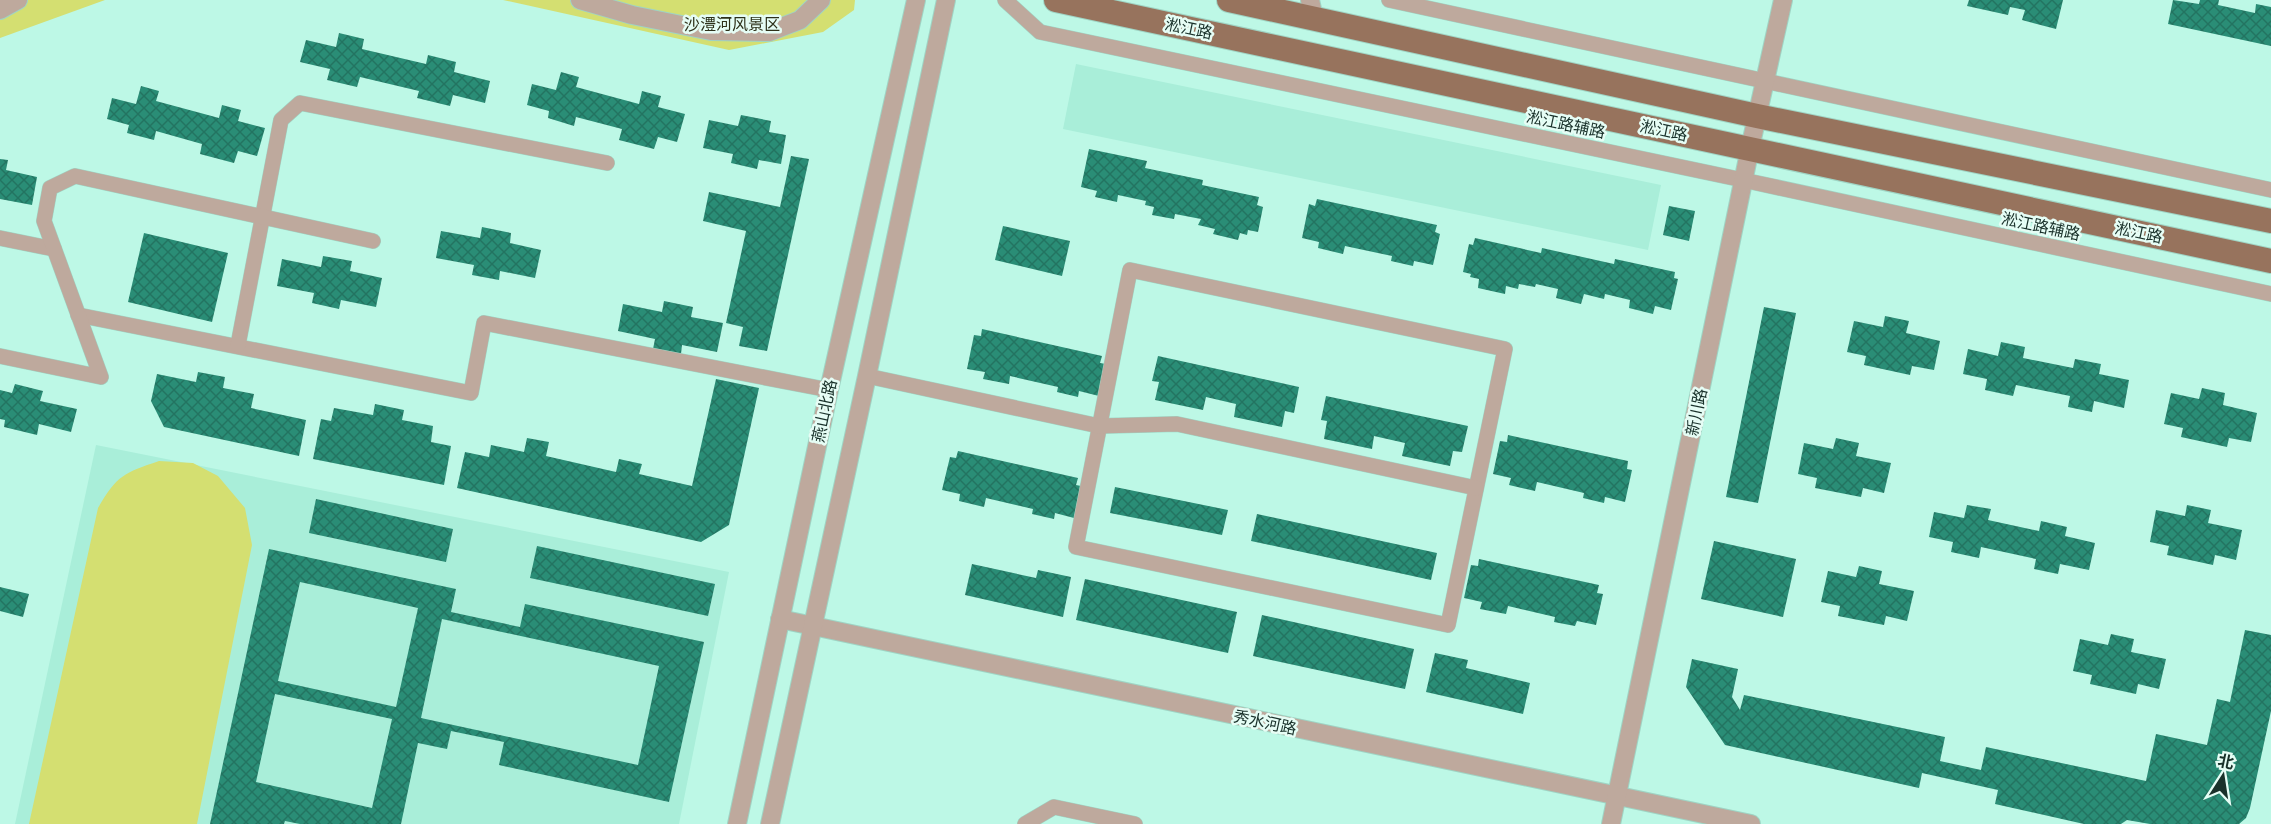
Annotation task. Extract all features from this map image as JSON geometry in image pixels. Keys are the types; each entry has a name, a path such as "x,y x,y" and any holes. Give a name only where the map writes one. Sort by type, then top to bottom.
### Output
{"main road":[{"name":"淞江路","path":"1056,0 2271,261"},
{"name":"淞江路","path":"1230,0 1312,9 1757,116 2271,221"}],"street":[{"path":"0,10 18,0"},
{"path":"580,0 632,15 711,31 769,32 800,20 821,0"},
{"name":"燕山北路","path":"737,824 829,390 916,0"},
{"path":"770,824 946,0"},
{"name":"淞江路辅路","path":"1005,0 1040,32 2271,294"},
{"path":"1389,0 2271,190"},
{"name":"新川路","path":"1611,824 1743,180 1783,0"},
{"path":"238,345 281,120 300,103 607,163"},
{"path":"0,356 101,377 44,221 50,188 75,176 373,241"},
{"path":"0,238 54,249"},
{"path":"1130,270 1505,349 1448,625 1076,547 1099,426 1130,270"},
{"path":"78,315 471,393 484,323 829,390"},
{"path":"867,376 1099,426 1177,424 1476,488"},
{"name":"秀水河路","path":"780,619 1751,824"},
{"path":"1025,824 1054,807 1135,824"}],"shaded area":[{"path":"1076,64 1661,185 1648,250 1063,129"},
{"path":"96,445 729,572 679,824 15,824"}],"green space":[{"path":"0,0 105,0 0,38"},
{"name":"沙澧河风景区","path":"503,0 855,0 854,10 823,32 729,50"},
{"path":"159,461 193,463 218,476 245,508 252,545 197,824 29,824 98,508 111,488 122,477 129,472"}],"building":[{"path":"1969,0 2063,0 2056,29 2022,20 2025,10 2010,7 2008,15 1967,6"},
{"path":"2173,0 2199,4 2200,0 2219,0 2218,5 2255,13 2256,4 2271,7 2271,46 2168,24"},
{"path":"339,33 364,39 362,49 426,64 428,55 456,62 454,72 490,81 485,103 453,95 450,106 417,98 419,91 360,77 357,87 327,80 330,69 300,62 306,40 336,47"},
{"path":"561,72 579,77 576,87 639,104 642,91 661,96 658,107 685,114 677,142 658,137 654,149 619,140 622,129 576,117 574,126 548,118 549,111 527,105 532,84 556,90"},
{"path":"141,86 159,91 156,101 219,118 222,105 241,110 238,121 265,128 257,156 238,151 234,163 200,154 202,144 156,131 154,140 127,133 129,125 107,119 112,98 136,104"},
{"path":"741,115 771,121 769,132 786,135 781,164 759,160 757,169 731,163 733,154 703,148 709,120 738,126"},
{"path":"1089,149 1147,161 1145,168 1203,180 1202,185 1259,197 1257,205 1263,207 1258,232 1248,230 1247,235 1240,233 1238,240 1213,234 1215,229 1198,225 1201,219 1175,214 1174,219 1152,215 1154,207 1145,205 1146,201 1118,195 1117,202 1095,197 1097,191 1081,187"},
{"path":"791,156 809,159 767,351 739,346 743,327 726,323 746,231 703,221 709,192 780,207"},
{"path":"0,159 8,160 6,170 37,177 32,205 0,199"},
{"path":"1317,199 1437,225 1435,232 1440,234 1433,265 1414,261 1413,266 1391,261 1392,256 1345,246 1343,254 1318,248 1319,242 1302,238 1309,204 1315,206"},
{"path":"1669,206 1695,211 1689,241 1663,235"},
{"path":"1003,226 1070,241 1062,276 995,260"},
{"path":"482,227 511,233 510,243 541,250 535,278 500,271 499,280 472,275 474,265 436,258 441,231 480,238"},
{"path":"144,233 228,253 212,322 128,302"},
{"path":"1475,238 1541,253 1542,248 1614,264 1615,259 1675,272 1674,278 1678,279 1671,310 1655,306 1653,314 1629,308 1630,300 1605,294 1604,299 1584,294 1581,304 1556,298 1558,289 1536,284 1535,287 1519,284 1518,289 1506,286 1505,294 1478,288 1479,279 1463,272 1469,244 1473,245"},
{"path":"323,256 352,261 350,271 382,278 376,307 341,300 339,309 312,303 314,293 277,286 282,259 321,267"},
{"path":"664,301 693,307 691,317 723,323 717,352 682,345 681,354 653,349 655,339 618,331 623,304 662,312"},
{"path":"1764,307 1796,313 1758,503 1726,497"},
{"path":"1885,316 1909,321 1906,333 1940,341 1934,370 1912,366 1910,375 1864,365 1866,356 1847,352 1854,321 1883,327"},
{"path":"982,329 1102,356 1100,363 1106,364 1099,396 1079,391 1078,397 1057,392 1058,387 1010,376 1009,384 983,379 985,372 967,369 974,335 981,336"},
{"path":"2001,342 2025,347 2023,358 2073,368 2075,359 2101,364 2099,374 2129,380 2124,408 2094,401 2092,412 2068,407 2070,396 2016,385 2013,396 1985,390 1987,379 1963,374 1968,349 1998,356"},
{"path":"1158,356 1299,387 1294,413 1285,411 1282,427 1234,417 1236,404 1206,397 1203,410 1155,400 1159,382 1152,381"},
{"path":"198,372 225,377 223,388 254,394 251,408 306,420 299,456 164,427 151,401 157,374 196,382"},
{"path":"716,379 759,388 729,525 701,542 457,488 465,452 489,457 491,445 524,452 527,438 549,442 546,456 616,472 619,459 642,464 639,474 692,486"},
{"path":"15,384 43,391 40,401 77,409 71,432 39,424 37,435 4,427 5,420 0,419 0,390 12,393"},
{"path":"2202,388 2225,393 2223,405 2257,413 2251,442 2229,438 2227,447 2181,437 2183,428 2164,424 2171,393 2199,399"},
{"path":"1326,396 1468,426 1462,452 1453,451 1450,466 1402,456 1405,443 1374,436 1372,449 1324,439 1327,421 1321,420"},
{"path":"375,404 404,410 402,420 433,426 431,442 451,446 444,485 313,459 321,419 331,421 334,408 373,415"},
{"path":"1508,435 1628,461 1627,469 1632,470 1625,502 1605,497 1604,503 1583,498 1584,493 1537,482 1535,491 1509,485 1511,478 1493,474 1500,441 1507,442"},
{"path":"1836,438 1859,443 1856,456 1891,463 1884,493 1863,488 1861,497 1815,488 1817,478 1798,474 1804,443 1833,449"},
{"path":"958,451 1078,478 1076,485 1081,486 1074,518 1055,513 1054,519 1032,514 1033,509 986,498 984,507 959,501 960,494 942,490 950,457 956,458"},
{"path":"1115,487 1228,510 1222,535 1110,513"},
{"path":"316,499 453,529 446,562 309,533"},
{"path":"1967,505 1991,509 1988,520 2039,531 2041,521 2067,527 2065,536 2095,543 2089,570 2060,564 2058,574 2034,569 2036,559 1981,547 1979,558 1951,552 1953,542 1929,537 1934,512 1964,518"},
{"path":"2187,505 2211,510 2208,523 2242,530 2236,560 2215,555 2213,565 2167,555 2169,546 2150,542 2156,510 2185,516"},
{"path":"1257,514 1437,553 1431,580 1251,541"},
{"path":"1714,541 1796,559 1783,617 1701,599"},
{"path":"537,546 715,584 708,616 530,578"},
{"path":"269,549 456,589 451,612 520,627 525,604 704,642 669,802 499,765 504,742 451,731 447,749 418,743 401,824 300,824 285,821 284,824 210,824","holes":["300,582 418,608 396,707 278,681","442,619 659,666 638,765 421,718","275,694 392,719 372,808 256,782"]},
{"path":"1479,559 1599,585 1597,593 1603,594 1596,625 1577,621 1575,626 1554,622 1555,617 1508,606 1506,614 1480,609 1482,602 1464,598 1471,565 1478,566"},
{"path":"972,564 1036,578 1038,570 1071,577 1063,617 965,595"},
{"path":"1859,566 1882,571 1879,584 1914,591 1907,621 1886,616 1884,625 1838,616 1840,606 1821,602 1828,571 1856,577"},
{"path":"1085,579 1237,612 1228,653 1076,620"},
{"path":"0,587 29,594 23,617 0,611"},
{"path":"1262,615 1414,649 1405,689 1253,656"},
{"path":"2245,630 2271,635 2271,711 2250,808 2246,818 2239,824 2150,824 2127,820 2121,824 2084,824 1995,804 1998,790 1922,773 1919,788 1725,745 1686,687 1692,659 1738,669 1732,697 1740,710 1744,695 1945,737 1940,761 1981,770 1986,747 2146,781 2156,734 2207,745 2217,699 2230,702"},
{"path":"2111,634 2134,639 2131,652 2166,659 2159,689 2138,684 2136,694 2090,684 2092,675 2073,671 2080,639 2108,645"},
{"path":"1435,653 1468,660 1466,668 1530,683 1523,714 1426,692"}]}
